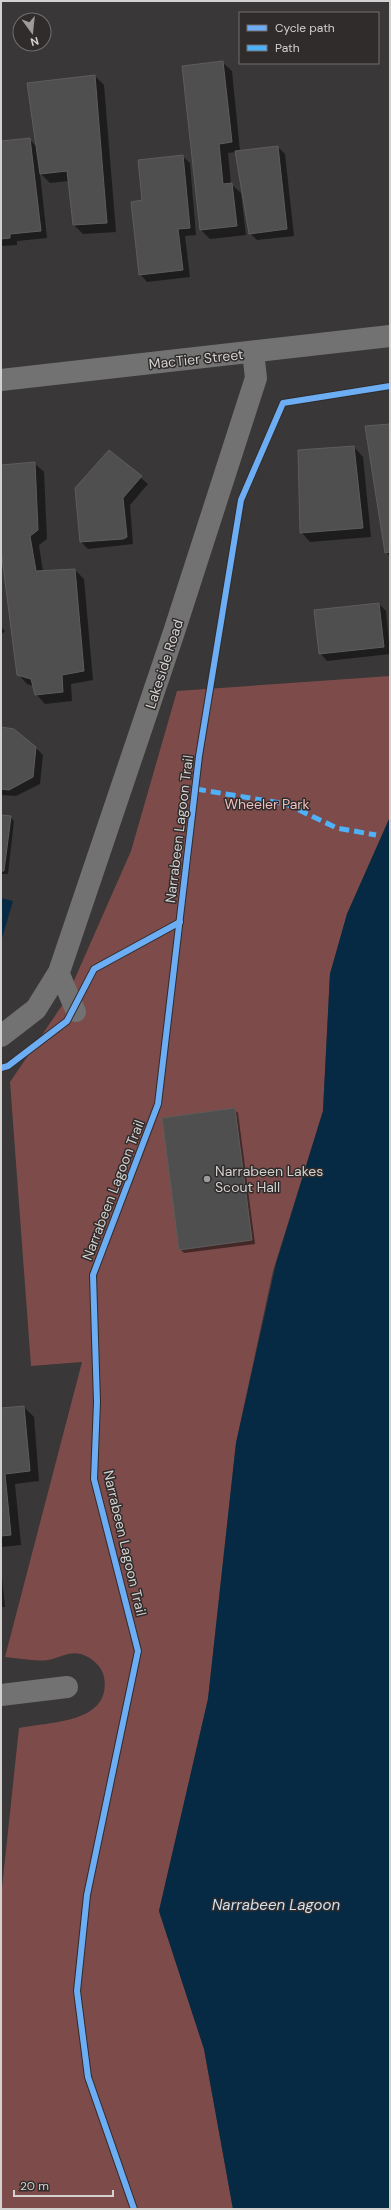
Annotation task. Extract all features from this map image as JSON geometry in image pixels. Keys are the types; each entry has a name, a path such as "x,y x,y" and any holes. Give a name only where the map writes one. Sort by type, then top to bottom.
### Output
{"street":[{"name":"MacTier Street","path":"1,380 390,336"},
{"name":"Lakeside Road","path":"1,1036 36,1009 59,972 174,632 256,378 253,352"},
{"path":"1,1695 67,1687"}],"lane":[{"path":"59,972 76,1012"}],"green space":[{"name":"Wheeler Park","path":"390,676 390,817 347,914 330,974 323,1111 273,1271 236,1443 208,1699 159,1911 204,2049 233,2209 1,2209 1,1897 19,1728 76,1718 89,1712 99,1704 104,1692 104,1677 101,1669 89,1657 81,1654 68,1654 48,1660 5,1657 82,1362 31,1366 10,1082 65,1001 131,851 177,691"}],"water":[{"name":"Narrabeen Lagoon","path":"390,817 390,2209 233,2209 204,2049 159,1911 208,1699 236,1443 276,1264 323,1111 330,974 347,914"},
{"path":"1,898 13,901 2,938 1,938"}],"building":[{"path":"223,61 232,142 219,144 223,184 232,183 237,226 200,230 182,66"},
{"path":"95,75 107,223 73,225 67,171 40,174 27,83"},
{"path":"30,138 41,231 10,234 10,238 1,239 1,141"},
{"path":"278,146 287,229 249,234 235,151"},
{"path":"183,155 190,228 178,229 183,270 139,275 131,202 142,200 138,160"},
{"path":"390,424 390,552 385,553 365,426"},
{"path":"354,446 363,528 300,533 298,450"},
{"path":"109,450 142,476 123,498 127,537 123,539 80,542 75,488"},
{"path":"35,462 38,530 30,536 36,571 75,569 84,671 62,675 63,692 35,695 31,679 17,675 1,550 1,465"},
{"path":"379,603 384,647 319,654 314,610"},
{"path":"1,727 14,729 36,747 33,777 9,790 1,789"},
{"path":"1,815 11,816 4,871 1,871"},
{"name":"Narrabeen Lakes Scout Hall","path":"235,1108 252,1240 179,1250 162,1118"},
{"path":"24,1406 30,1471 5,1474 11,1535 1,1536 1,1408"}],"marked path":[{"path":"196,789 286,804 337,828 376,835"}],"cycle path":[{"name":"Narrabeen Lagoon Trail","path":"134,2209 88,2077 77,1991 87,1895 138,1651 94,1479 97,1402 93,1275 158,1104 199,756 241,500 283,403 390,386"},
{"path":"1,1068 8,1066 67,1021 94,969 180,922"}],"place":[{"name":"Narrabeen Lakes Scout Hall","path":"207,1179"}]}
